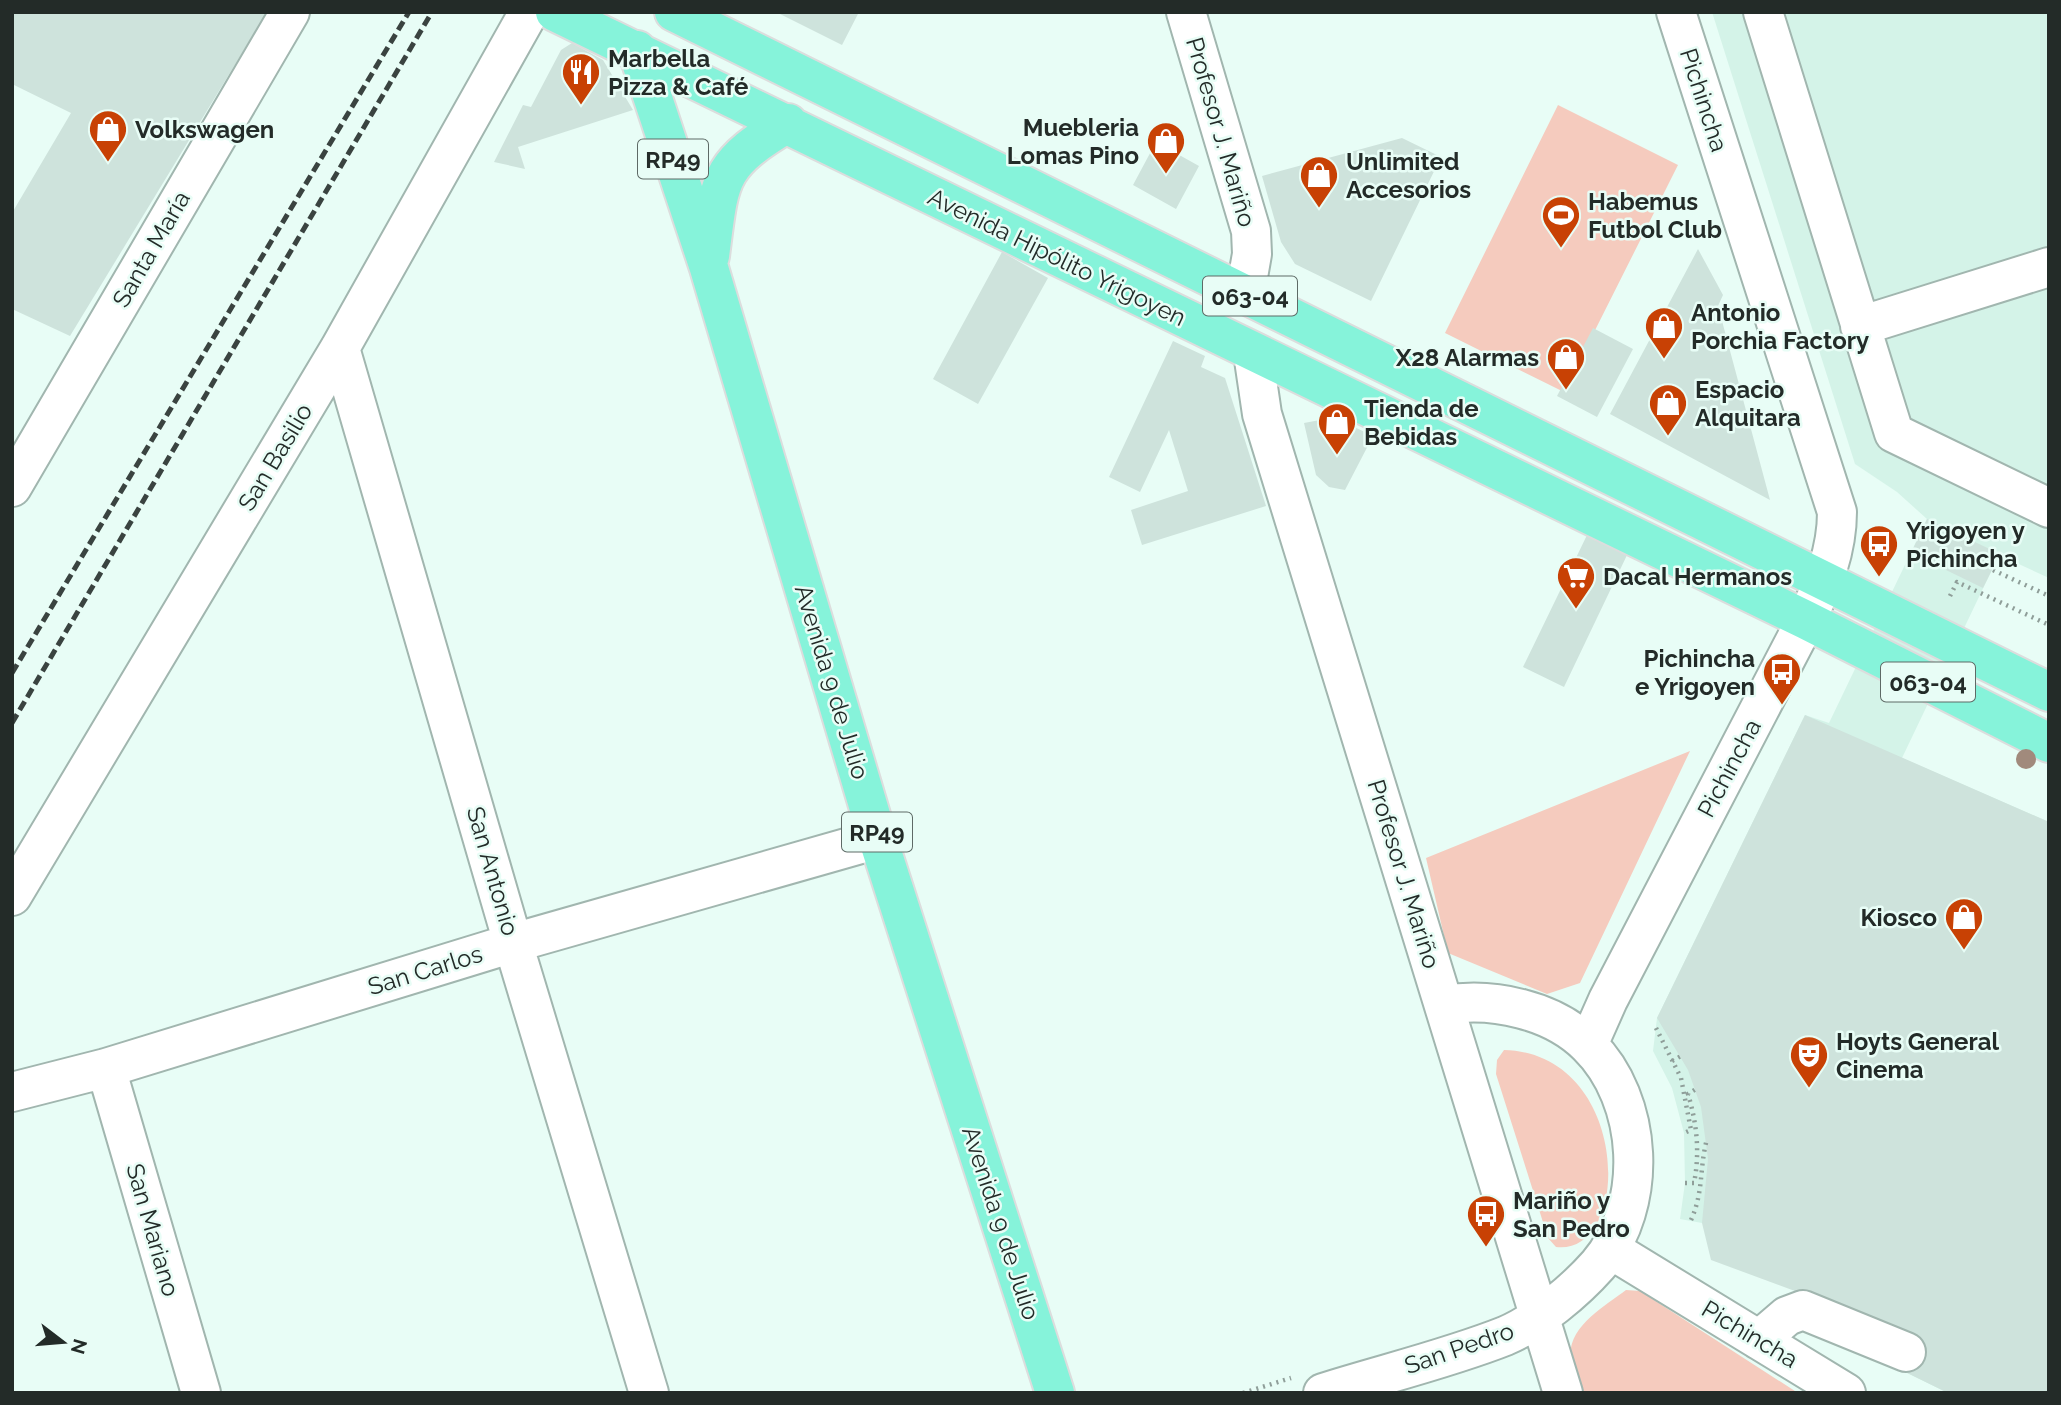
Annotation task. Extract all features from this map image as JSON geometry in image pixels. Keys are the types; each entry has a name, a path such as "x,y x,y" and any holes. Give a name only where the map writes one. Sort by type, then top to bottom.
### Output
{"main road":[{"name":"Avenida Hipólito Yrigoyen","path":"555,12 788,123 1253,353 1806,621 2049,743"},
{"name":"Avenida Hipólito Yrigoyen","path":"674,12 2049,692"},
{"name":"Avenida 9 de Julio","path":"637,50 709,268 878,839 1055,1393"},
{"name":"RP49","path":"709,268 718,190 725,174 752,145 788,123"}],"street":[{"name":"Santa María","path":"15,477 290,12"},
{"name":"San Basilio","path":"12,896 340,348 529,12"},
{"name":"Profesor J. Mariño","path":"1186,12 1251,232 1252,254 1245,294"},
{"name":"Pichincha","path":"1588,1045 1614,988 1806,621 1824,582 1837,535 1838,512 1676,12"},
{"path":"1763,12 1894,433 2049,509"},
{"path":"1860,326 2049,267"},
{"name":"San Antonio","path":"340,348 513,943 649,1393"},
{"name":"Profesor J. Mariño","path":"1253,353 1262,414 1563,1393"},
{"name":"San Carlos","path":"12,1092 106,1068 513,943 878,839"},
{"path":"1445,1005 1483,1002 1507,1005 1552,1022 1588,1045 1614,1082 1626,1111 1632,1137 1634,1168 1629,1193 1610,1249"},
{"name":"San Mariano","path":"106,1068 201,1393"},
{"name":"Pichincha","path":"1610,1249 1846,1393"},
{"name":"San Pedro","path":"1323,1393 1507,1335 1572,1289 1610,1249"},
{"path":"1759,1340 1787,1316 1803,1310 1906,1352"}],"path":[{"path":"1993,570 2049,596"},
{"path":"1951,596 1957,582 2049,625"},
{"path":"1656,1028 1681,1078 1691,1130 1684,1133"},
{"path":"1672,1061 1681,1056"},
{"path":"1685,1183 1694,1183 1698,1162 1696,1121 1688,1094 1696,1089"},
{"path":"1691,1220 1700,1199 1702,1156 1707,1139"}],"shaded area":[{"path":"1712,12 2049,12 2049,578 1999,555 1902,758 2049,822 2049,1393 1948,1393 1899,1369 1906,1352 1702,1223 1680,1219 1685,1183 1684,1133 1672,1088 1653,1051 1657,1018 1805,715 1829,723 1927,519 1897,492 1855,464"},
{"name":"Habemus Futbol Club","path":"1558,105 1678,165 1564,392 1445,333"},
{"path":"1690,751 1580,983 1547,994 1448,953 1426,858"},
{"path":"1504,1050 1546,1060 1577,1083 1597,1116 1607,1153 1607,1189 1599,1220 1581,1241 1556,1247 1548,1238 1496,1074 1497,1060"},
{"path":"1626,1290 1640,1291 1798,1393 1582,1393 1572,1365 1571,1349 1574,1338 1597,1311"}],"building":[{"name":"Volkswagen","path":"12,12 267,12 70,336 12,309 12,213 71,113 12,84"},
{"path":"776,12 859,12 842,45"},
{"name":"Marbella Pizza & Café","path":"572,43 603,60 633,110 518,147 525,169 494,162 523,105 531,107 561,50"},
{"path":"1402,138 1441,157 1371,301 1295,264 1281,242 1262,176"},
{"name":"Muebleria Lomas Pino","path":"1156,142 1199,166 1176,209 1133,185"},
{"path":"1698,249 1723,295 1718,306 1770,500 1610,414"},
{"path":"1002,252 1048,278 978,404 933,379"},
{"path":"1593,328 1633,349 1597,417 1557,396"},
{"path":"1173,341 1205,356 1201,367 1225,378 1266,506 1142,545 1131,510 1188,491 1169,430 1140,492 1109,477"},
{"name":"Tienda de Bebidas","path":"1320,420 1344,432 1348,424 1373,436 1345,490 1329,487 1316,475 1304,423"},
{"path":"1927,519 2000,554 1983,588 1911,553"},
{"name":"Dacal Hermanos","path":"1588,533 1628,553 1564,687 1523,667"},
{"path":"1805,715 2049,822 2049,1393 1948,1393 1899,1369 1914,1335 1711,1260 1702,1223 1708,1159 1701,1107 1688,1070 1657,1018"}],"railway":[{"path":"12,673 409,12"},
{"path":"12,723 432,12"}],"place":[{"name":"Marbella Pizza & Café","path":"581,106"},
{"name":"Volkswagen","path":"108,163"},
{"name":"Muebleria Lomas Pino","path":"1166,175"},
{"name":"Unlimited Accesorios","path":"1319,209"},
{"name":"Habemus Futbol Club","path":"1561,249"},
{"name":"Antonio Porchia Factory","path":"1664,360"},
{"name":"X28 Alarmas","path":"1566,391"},
{"name":"Espacio Alquitara","path":"1668,437"},
{"name":"Tienda de Bebidas","path":"1337,456"},
{"name":"Yrigoyen y Pichincha","path":"1879,578"},
{"name":"Dacal Hermanos","path":"1576,610"},
{"name":"Pichincha e Yrigoyen","path":"1782,706"},
{"name":"Kiosco","path":"1964,951"},
{"name":"Hoyts General Cinema","path":"1809,1089"},
{"name":"Mariño y San Pedro","path":"1486,1248"}]}
